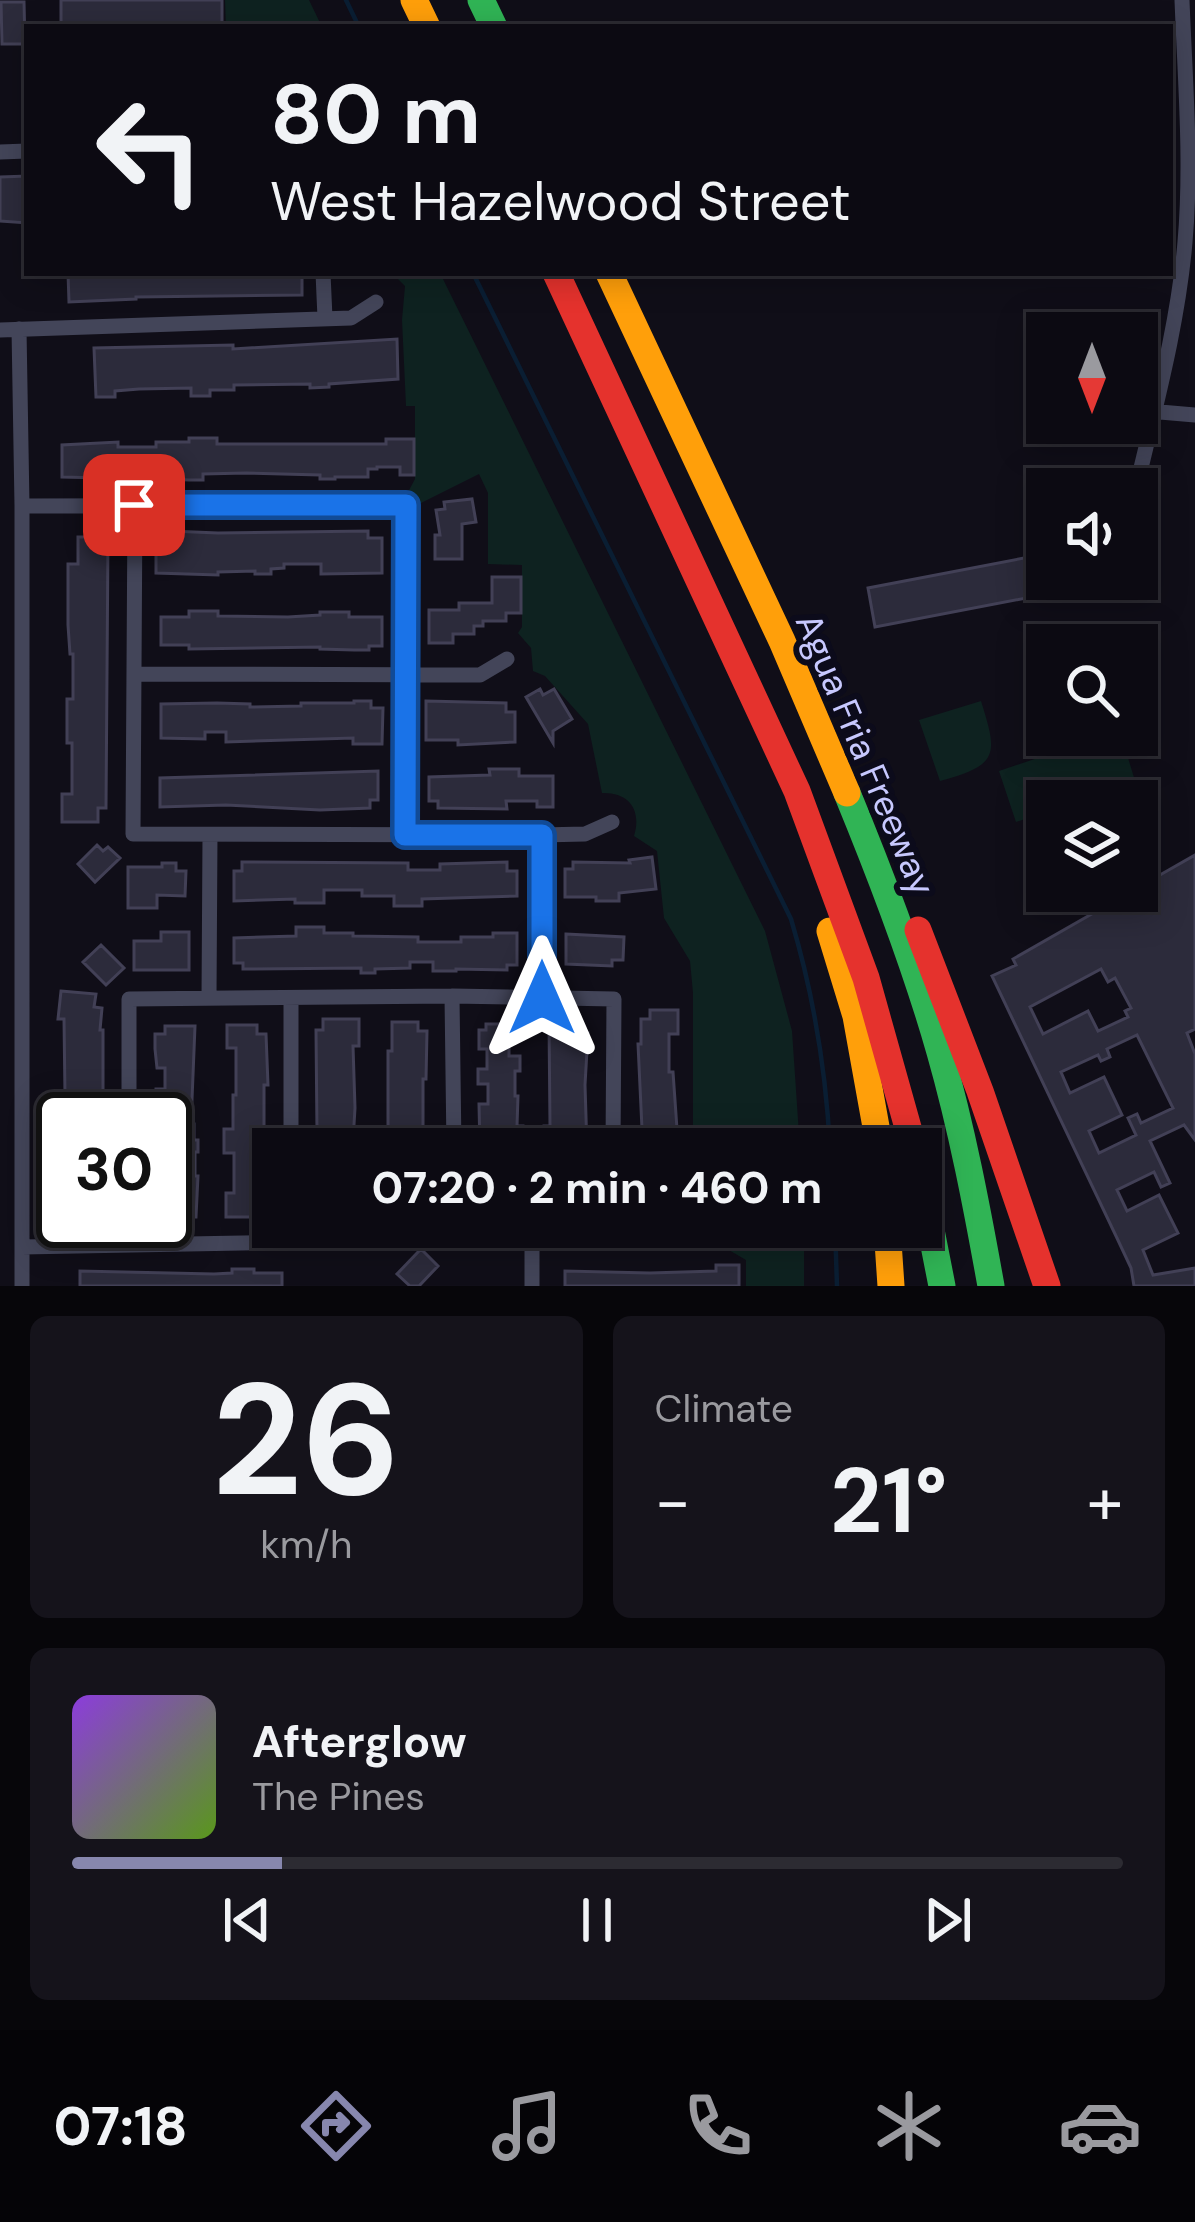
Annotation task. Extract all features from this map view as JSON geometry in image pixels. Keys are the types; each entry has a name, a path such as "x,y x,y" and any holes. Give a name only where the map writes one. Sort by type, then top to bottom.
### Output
{"highway":[{"path":"557,276 814,833 866,978 908,1128"},
{"name":"Agua Fria Freeway","path":"610,276 836,763 895,914 929,1016 991,1286"},
{"path":"778,635 818,684 855,764 980,1091 1047,1286"},
{"path":"729,644 744,707 806,861 845,979 876,1128"},
{"path":"888,1248 891,1286"},
{"path":"935,1248 942,1286"}],"street":[{"path":"1158,372 1172,330 1185,247 1188,194 1182,0"},
{"path":"323,276 326,318"},
{"path":"0,330 350,317 376,302"},
{"path":"19,329 22,1286"},
{"path":"1158,410 1195,416"},
{"path":"134,505 133,835 585,834 612,822"},
{"path":"22,506 406,505 405,835"},
{"path":"134,674 480,675 507,658"},
{"path":"209,997 210,835"},
{"path":"542,835 542,998"},
{"path":"452,996 454,1128"},
{"path":"291,998 291,1128"},
{"path":"129,1092 129,999 614,999 613,1128"},
{"path":"192,1240 252,1237"},
{"path":"22,1247 36,1247"},
{"path":"532,1248 532,1286"}],"green space":[{"path":"225,0 309,0 321,24 226,24"},
{"path":"395,276 441,276 765,931 792,1031 799,1128 693,1128 690,961 664,918 657,851 634,836 636,818 631,804 602,793 588,724 545,676 533,671 531,648 518,633 522,627 522,565 488,564 488,493 479,474 419,504 407,494 415,479 415,406 406,406 405,286"},
{"path":"981,701 990,734 989,755 974,769 940,781 919,720"},
{"path":"1044,756 1127,756 1135,780 1026,780 1026,819 1016,822 999,771"},
{"path":"725,1248 804,1248 804,1286 746,1286 746,1260"}],"building":[{"path":"61,0 222,0 222,24 61,24"},
{"path":"1,2 24,2 24,44 2,44"},
{"path":"24,176 24,223 0,221 0,177"},
{"path":"68,276 302,276 302,295 69,302"},
{"path":"397,339 398,379 310,388 310,384 234,385 234,390 210,390 210,396 191,396 191,388 115,391 115,397 96,397 94,348 233,345 233,349"},
{"path":"189,438 217,438 217,444 386,444 386,439 414,439 414,475 400,475 400,467 377,467 368,469 368,477 335,479 246,473 203,474 203,480 168,479 168,470 145,470 145,479 62,477 62,445 118,442 118,447 156,447 156,442 189,442"},
{"path":"472,499 476,522 462,524 462,559 435,559 435,535 440,535 436,510 445,509 444,502"},
{"path":"170,531 368,531 368,538 382,538 382,573 321,574 321,564 284,564 284,568 271,569 271,574 156,573 156,540 170,540"},
{"path":"78,537 108,537 106,808 98,808 98,822 62,822 62,794 72,794 72,743 67,743 67,699 73,699 68,564 78,564"},
{"path":"1026,558 1026,598 875,627 868,588"},
{"path":"492,577 521,577 521,613 506,613 506,621 483,621 483,626 474,626 474,634 453,634 453,643 429,643 429,610 459,610 459,603 492,603"},
{"path":"189,611 218,611 218,616 349,612 349,617 382,617 382,646 354,650 161,645 161,617 189,617"},
{"path":"540,689 543,695 554,689 572,719 553,731 553,743 526,697"},
{"path":"371,701 371,708 383,708 382,744 353,744 353,738 226,742 226,732 205,732 205,739 161,738 161,704 250,707"},
{"path":"426,701 506,703 506,712 515,712 515,742 458,745 458,740 426,740"},
{"path":"489,769 519,769 519,776 553,776 553,807 537,807 537,801 506,801 507,809 438,808 438,801 429,801 429,777 490,775"},
{"path":"378,771 378,800 370,800 370,808 160,807 160,778"},
{"path":"97,845 103,851 108,847 120,858 95,882 78,864"},
{"path":"1195,855 1195,1029 1187,1033 1195,1054 1195,1140 1184,1125 1150,1141 1170,1183 1161,1187 1154,1172 1117,1190 1127,1211 1159,1195 1178,1233 1143,1250 1153,1275 1195,1268 1195,1286 1134,1286 1131,1268 992,976 1016,965 1013,959 1095,912 1158,912 1158,876","holes":["1101,969 1108,982 1115,978 1131,1008 1125,1011 1128,1017 1098,1031 1088,1011 1043,1034 1030,1007","1137,1035 1173,1108 1141,1123 1137,1114 1128,1118 1136,1135 1099,1153 1089,1131 1122,1115 1104,1077 1070,1093 1061,1072 1098,1055 1101,1061 1110,1057 1107,1049"]},
{"path":"652,857 656,889 619,893 619,901 565,897 565,869 573,869 573,862 630,863"},
{"path":"242,862 408,863 408,870 440,870 440,864 507,862 507,871 517,871 517,896 422,899 422,906 394,906 394,896 324,890 324,903 234,901 234,871 242,871"},
{"path":"162,863 176,863 176,871 186,871 185,896 157,895 157,908 128,908 128,867 162,867"},
{"path":"296,927 324,927 324,933 353,936 418,937 418,942 461,942 461,937 517,933 517,965 507,965 507,970 433,971 433,962 410,962 410,968 361,973 361,968 243,969 243,963 234,963 234,938 296,936"},
{"path":"161,932 189,932 189,970 134,970 134,941 161,941"},
{"path":"566,934 624,937 623,960 612,960 612,966 566,964"},
{"path":"101,945 124,968 106,985 83,962"},
{"path":"61,991 96,994 94,1007 102,1008 103,1092 65,1092 64,1019 58,1019"},
{"path":"650,1010 678,1010 678,1034 669,1034 677,1128 642,1128 638,1044 641,1019 650,1019"},
{"path":"323,1019 359,1019 359,1046 353,1046 354,1128 317,1128 316,1030 323,1030"},
{"path":"549,1021 579,1021 579,1033 588,1033 586,1128 544,1128 550,1126"},
{"path":"392,1022 418,1022 418,1031 427,1031 423,1128 388,1128 388,1051 392,1051"},
{"path":"486,1024 515,1024 515,1035 509,1035 509,1056 520,1056 515,1096 517,1126 523,1128 480,1128 479,1104 488,1104 488,1084 478,1084 478,1069 487,1069 487,1049 479,1049 479,1030 486,1030"},
{"path":"227,1025 257,1025 257,1034 266,1034 264,1128 252,1128 252,1217 226,1217 226,1193 234,1193 234,1153 224,1153 224,1129 233,1129 236,1095 236,1048 227,1048"},
{"path":"165,1026 195,1026 192,1100 192,1092 156,1092 165,1089 165,1068 157,1068 155,1034 165,1034"},
{"path":"192,1124 194,1140 198,1140 196,1217 192,1217"},
{"path":"421,1249 438,1266 419,1286 410,1286 397,1274"},
{"path":"716,1265 739,1265 739,1286 565,1286 565,1271 716,1271"},
{"path":"232,1269 282,1273 282,1286 80,1286 80,1271 214,1274 232,1273"}],"waterway":[{"path":"346,0 358,24"},
{"path":"474,276 791,919 818,1033 828,1128"},
{"path":"836,1248 837,1286"}],"traffic: fast":[{"path":"481,0 493,24"},
{"path":"847,793 897,921 940,1052 991,1286"},
{"path":"935,1248 942,1286"}],"traffic: slow":[{"path":"414,0 426,24"},
{"path":"610,276 782,641 847,793"},
{"path":"830,931 856,1016 876,1128"},
{"path":"888,1248 891,1286"}],"traffic: jam":[{"path":"557,276 797,791 866,978 908,1128"},
{"path":"918,930 1047,1286"}],"route":[{"path":"134,505 406,505 405,835 542,835 542,998"}]}
